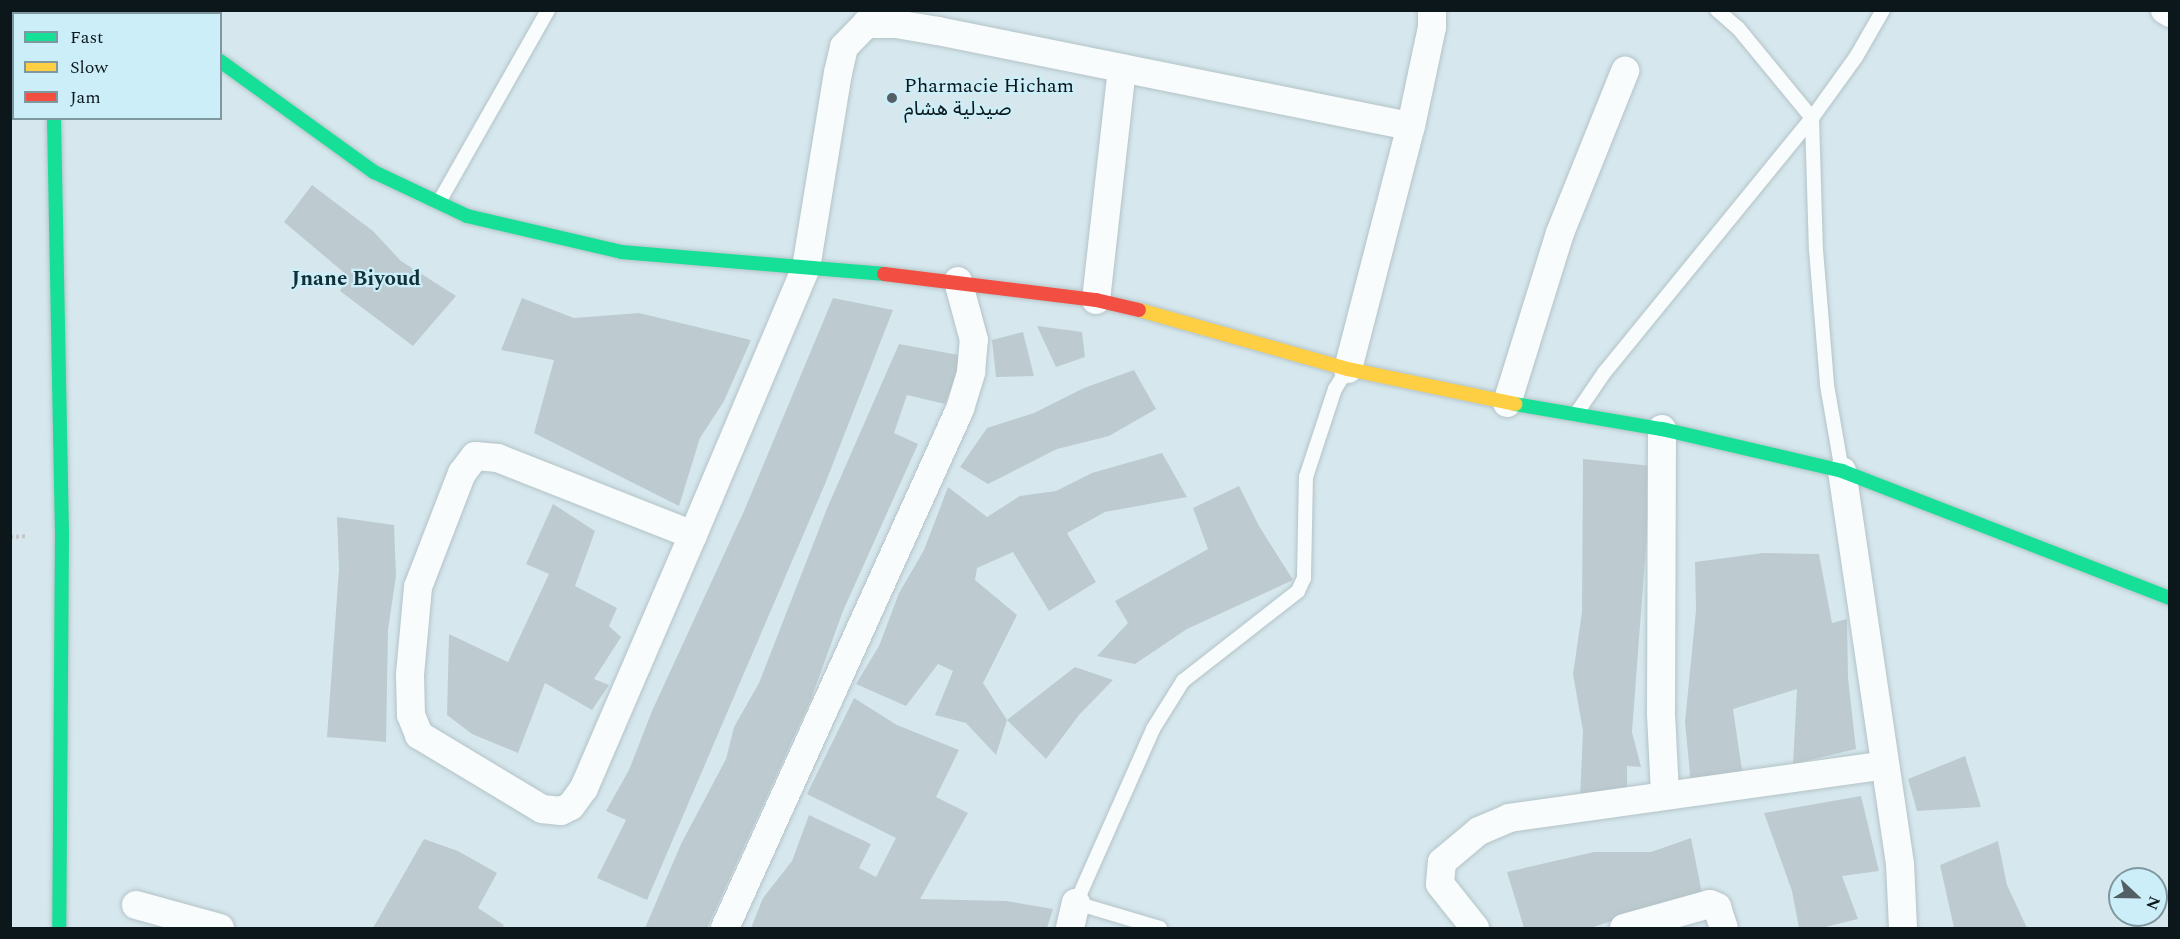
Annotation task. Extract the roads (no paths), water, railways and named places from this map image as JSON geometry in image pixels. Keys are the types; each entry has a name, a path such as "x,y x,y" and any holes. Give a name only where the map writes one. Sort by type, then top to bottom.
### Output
{"street":[{"path":"10,13 16,10"},
{"path":"1348,369 1411,126 1432,27 1432,10"},
{"path":"2165,10 2169,13"},
{"path":"693,535 498,458 475,456 462,473 418,587 410,685 411,715 419,735 542,809 561,811 571,807 597,760 693,535 806,268 837,72 844,47 866,24 896,24 938,30 1411,126"},
{"path":"222,63 374,172 438,204 515,230 622,252 958,281 1096,300 1184,320 1348,369 1575,416 1662,429 1842,471 2169,598"},
{"path":"1096,300 1122,68"},
{"path":"1507,403 1560,233 1625,71"},
{"path":"54,120 62,534 58,724 59,928"},
{"path":"726,928 960,409 971,372 974,340 958,281"},
{"path":"1662,429 1661,714 1665,793"},
{"path":"1842,471 1900,864 1903,928"},
{"path":"1475,928 1440,884 1439,872 1442,862 1453,850 1479,831 1509,818 1665,793 1884,765"},
{"path":"1623,928 1710,904 1717,907 1724,928"},
{"path":"136,905 220,928"}],"lane":[{"path":"438,204 548,10"},
{"path":"1717,10 1738,28 1812,118 1816,250 1827,385 1842,471"},
{"path":"1575,416 1604,373 1812,118 1856,57 1883,10"},
{"path":"1160,928 1073,916 1115,810 1178,687 1232,640 1279,608 1304,578 1306,477 1335,388 1348,369"}],"place":[{"name":"Pharmacie Hicham صيدلية هشام","path":"892,98"}],"district":[{"name":"Jnane Biyoud","path":"356,279"}]}
